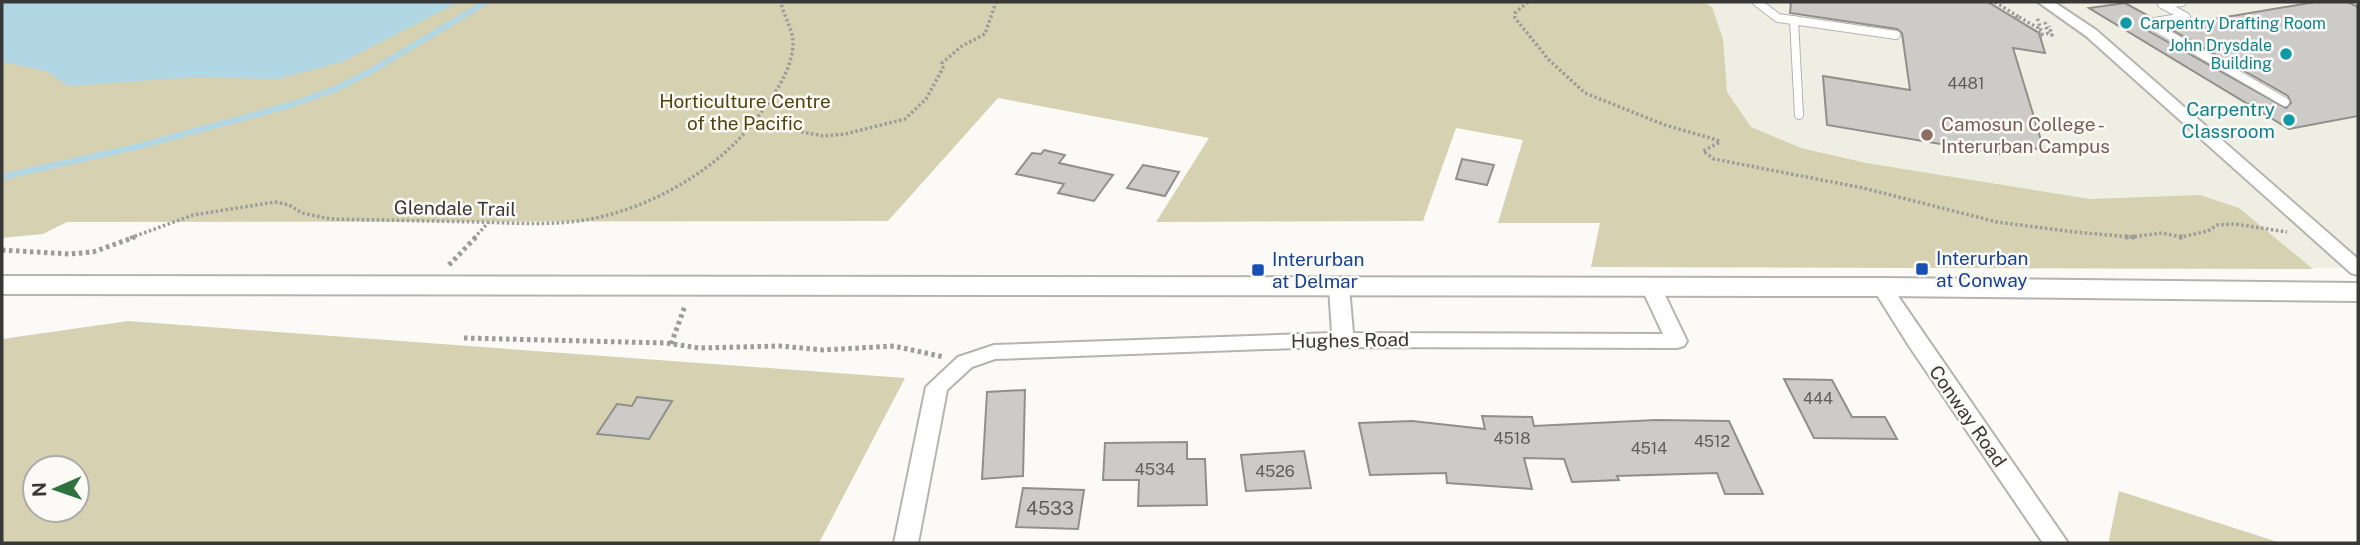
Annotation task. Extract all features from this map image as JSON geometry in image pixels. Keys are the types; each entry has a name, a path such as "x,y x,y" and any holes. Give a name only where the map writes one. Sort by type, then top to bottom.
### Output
{"main road":[{"path":"2,285 1882,287 2358,292"}],"street":[{"path":"2045,2 2091,33 2358,270"},
{"path":"1339,287 1343,339"},
{"name":"Hughes Road","path":"965,362 993,352 1343,339 1676,341 1651,287"},
{"name":"Conway Road","path":"1882,287 1916,341 2056,543"},
{"path":"906,543 937,387 965,362"}],"lane":[{"path":"1757,2 1778,18 1896,36"},
{"path":"2161,3 2182,2"},
{"path":"2161,3 2186,17 2148,23 2285,102"},
{"path":"1794,20 1799,116"},
{"path":"2,291 30,285"}],"path":[{"name":"Glendale Trail","path":"2,250 69,254 93,252 193,215 275,202 289,205 302,213 330,219 577,222 610,215 694,174 757,123 778,90 793,47 794,34 782,12 781,2"},
{"path":"757,123 822,136 845,134 905,119 926,99 943,68 942,63 973,39 985,34 984,30 991,23 996,2"},
{"path":"1528,2 1515,13 1515,19 1570,81 1585,93 1618,108 1717,140 1720,142 1703,151 1714,159 1863,188 1997,222 2074,232 2131,237 2162,233 2181,237 2208,231 2217,225 2235,224 2290,233 2316,232"},
{"path":"1995,2 2038,28 2040,36 2043,37 2037,17"},
{"path":"430,286 489,222"},
{"path":"671,344 694,286"},
{"path":"464,338 671,344 699,348 780,346 823,350 894,346 965,362"}],"shaded area":[{"name":"Camosun College - Interurban Campus","path":"1494,2 2358,2 2358,268 1591,267 1600,223 1498,223 1523,140 1467,130"}],"green space":[{"name":"Horticulture Centre of the Pacific","path":"2,2 1703,2 1712,7 1723,39 1727,92 1751,127 1801,148 1866,163 2090,199 2200,195 2239,208 2313,269 1591,267 1600,223 1498,223 1523,140 1456,128 1423,221 1156,222 1209,138 998,98 888,221 67,222 43,234 2,238"},
{"path":"128,321 905,378 819,543 2,543 2,339"},
{"path":"2119,491 2281,543 2111,543 2109,540"}],"water":[{"path":"2,2 459,2 342,62 277,79 196,77 68,86 46,71 2,62"}],"building":[{"path":"1791,2 1988,2 2039,33 2045,53 2013,48 2044,150 1997,142 2000,154 1827,125 1823,76 1910,90 1902,33 1897,29 1790,13"},
{"name":"John Drysdale Building","path":"2315,2 2348,2 2358,7 2358,116 2289,129 2089,8 2125,3 2149,16 2142,21 2145,29 2286,108 2291,103 2288,96 2167,27"},
{"path":"1044,150 1065,155 1059,163 1113,175 1094,201 1058,193 1064,184 1016,174 1032,153 1041,154"},
{"path":"1462,159 1494,165 1487,185 1456,179"},
{"path":"1143,165 1179,172 1165,196 1127,188"},
{"path":"1784,379 1832,380 1852,417 1885,417 1897,439 1814,438"},
{"path":"1025,390 1023,476 982,479 987,392"},
{"path":"637,397 672,401 649,439 597,434 617,404 632,406"},
{"path":"1482,416 1532,417 1534,426 1656,420 1729,421 1763,494 1725,494 1717,473 1617,476 1619,480 1572,482 1564,459 1524,458 1532,489 1447,483 1446,473 1370,475 1359,423 1412,421 1485,429"},
{"path":"1187,442 1187,459 1205,459 1207,505 1138,506 1139,480 1103,480 1105,443"},
{"path":"1304,451 1311,488 1246,491 1241,455"},
{"path":"1023,488 1084,490 1078,529 1016,527"}],"waterway":[{"path":"2,177 140,146 290,105 335,89 371,71 486,2"}],"place":[{"name":"Carpentry Drafting Room","path":"2126,23"},
{"name":"John Drysdale Building","path":"2286,54"},
{"name":"Carpentry Classroom","path":"2289,120"},
{"name":"Camosun College - Interurban Campus","path":"1927,135"},
{"name":"Interurban at Conway","path":"1922,269"},
{"name":"Interurban at Delmar","path":"1258,270"}]}
